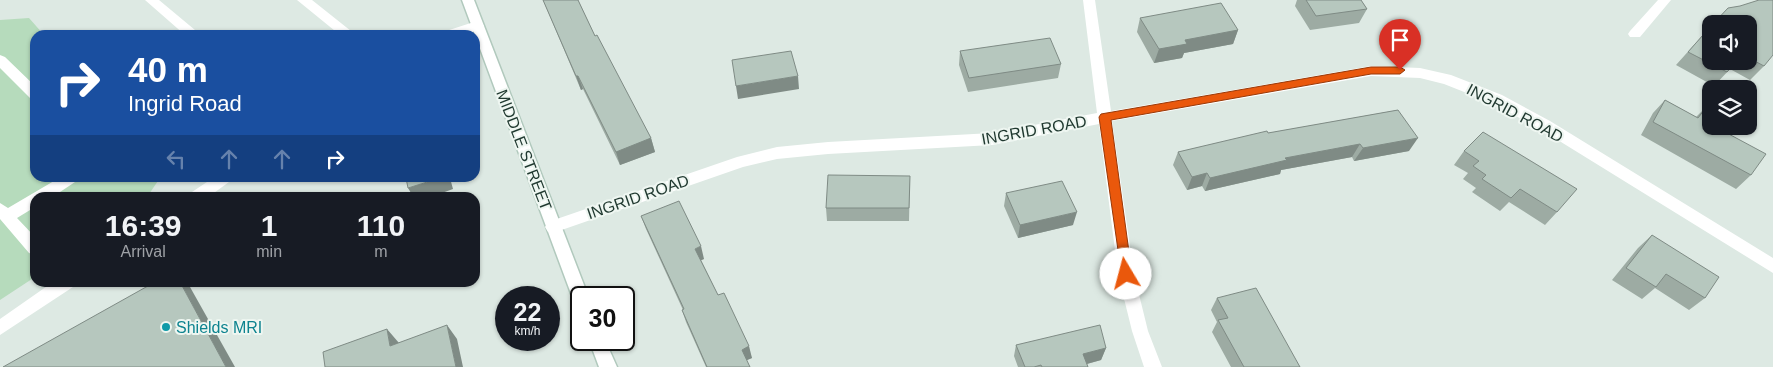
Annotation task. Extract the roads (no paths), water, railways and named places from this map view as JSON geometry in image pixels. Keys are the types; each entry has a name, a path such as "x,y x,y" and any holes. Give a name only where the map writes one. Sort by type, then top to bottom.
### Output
{"street":[{"path":"151,0 188,30"},
{"path":"303,0 342,30"},
{"name":"MIDDLE STREET","path":"468,0 478,30"},
{"path":"1089,0 1126,274 1136,316 1153,367"},
{"path":"1635,34 1665,0"},
{"path":"464,30 477,26"},
{"name":"MIDDLE STREET","path":"480,34 576,286"},
{"path":"0,60 30,89"},
{"name":"INGRID ROAD","path":"552,227 742,161 777,153 828,148 992,140 1105,117 1371,71 1420,73 1454,81 1488,95 1535,120 1773,266"},
{"path":"46,192 63,182"},
{"path":"203,192 218,182"},
{"path":"30,201 4,213 30,242"},
{"path":"0,328 60,287"},
{"path":"601,351 608,367"}],"place":[{"name":"Shields MRI","path":"166,327"}]}
